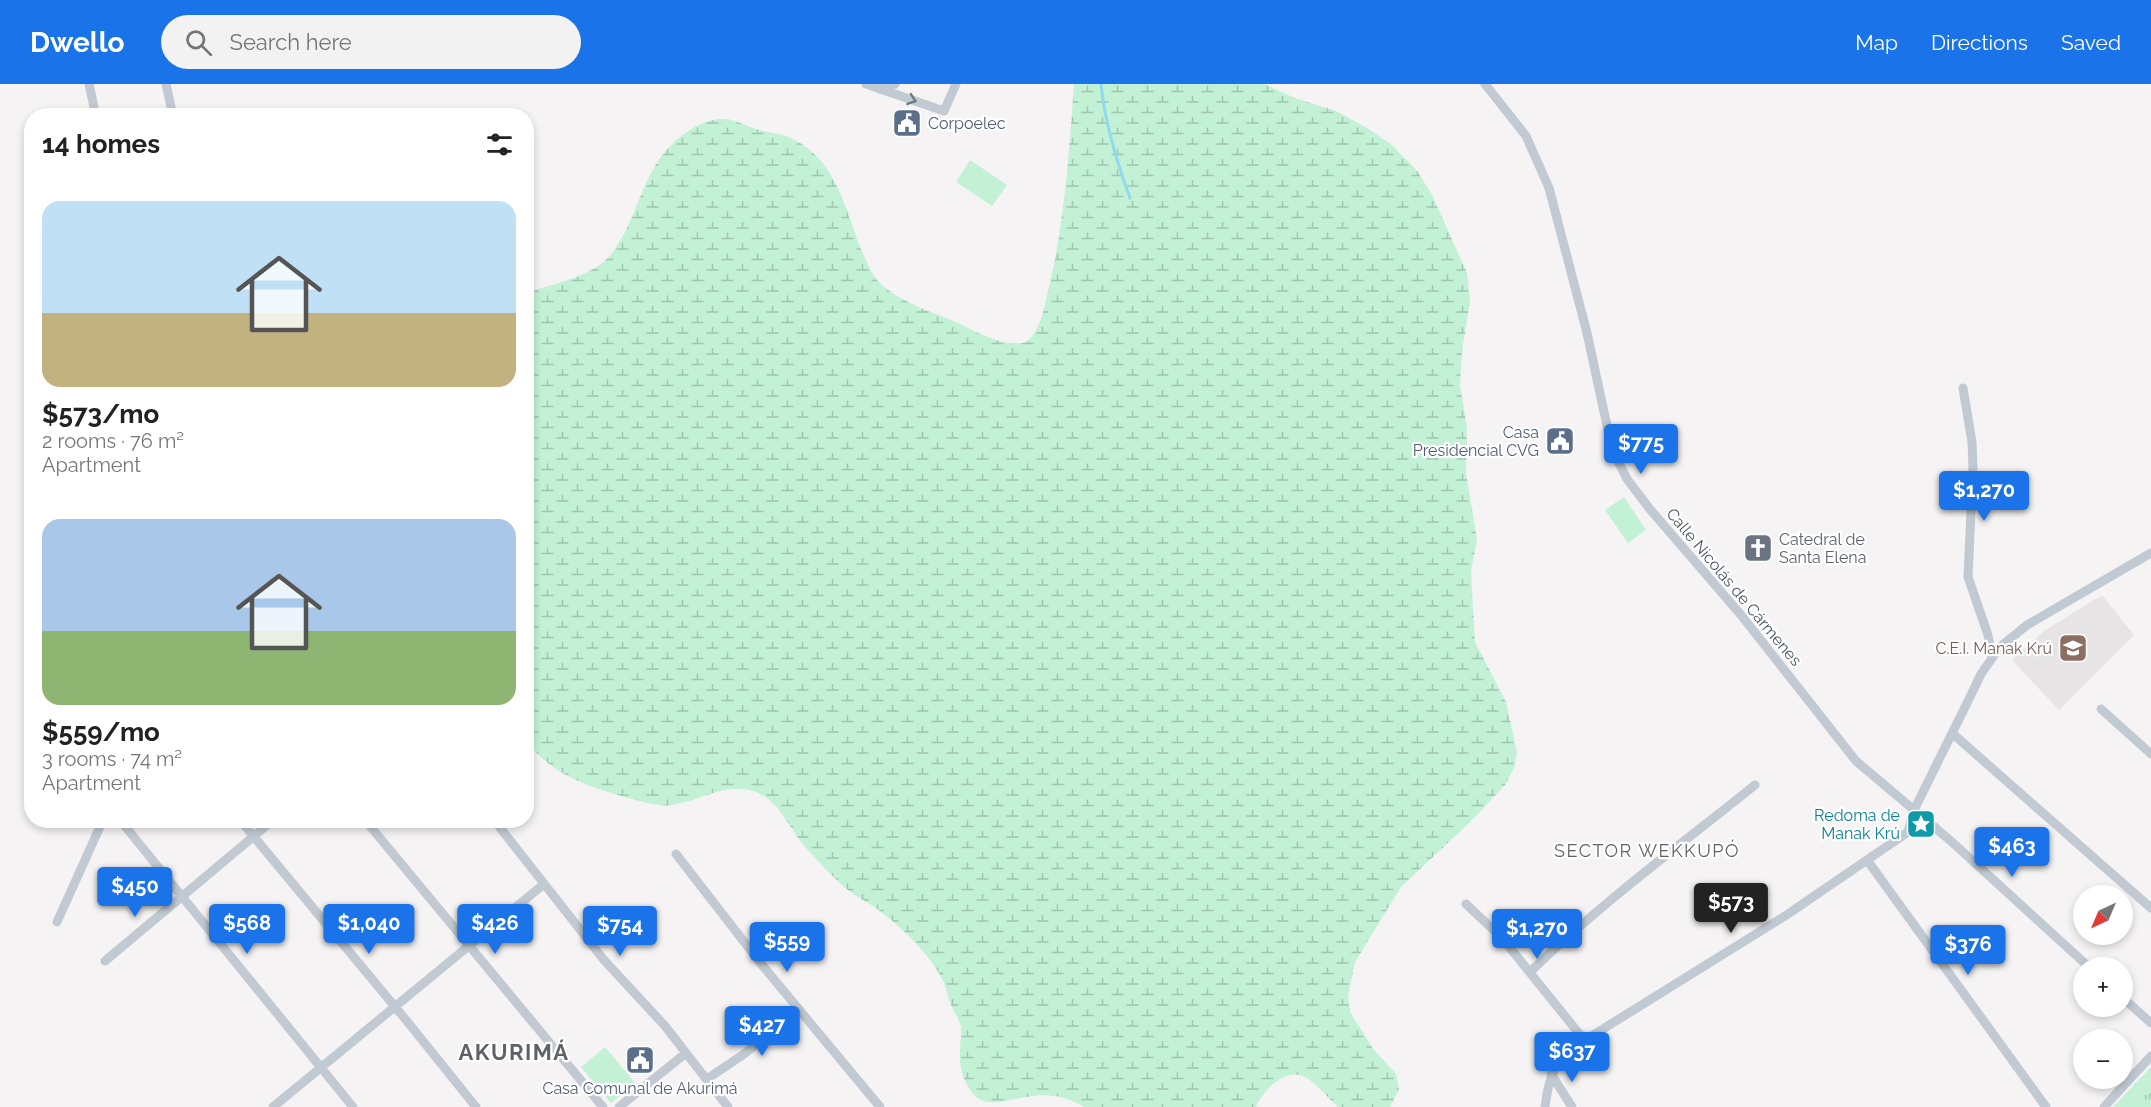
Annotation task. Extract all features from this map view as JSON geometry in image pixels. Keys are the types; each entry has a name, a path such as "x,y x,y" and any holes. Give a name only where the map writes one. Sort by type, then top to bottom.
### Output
{"street":[{"path":"89,84 94,108"},
{"path":"166,84 171,108"},
{"path":"866,84 944,111 956,84"},
{"path":"879,89 895,84"},
{"name":"Calle Nicolás de Cármenes","path":"1485,84 1526,136 1549,188 1587,333 1612,448 1626,479 1648,508 1741,615 1856,761 1935,827 2078,957"},
{"path":"1963,388 1972,442 1973,467 1968,578 1988,636 1992,658"},
{"path":"1908,832 1914,810 1992,658 2008,640 2027,625 2151,553"},
{"path":"2101,709 2151,754"},
{"path":"1953,734 2151,908"},
{"path":"1530,972 1570,934 1643,872 1682,844 1755,784"},
{"path":"1545,1107 1551,1074 1564,1057 1585,1041 1788,914 1908,832 1912,830 1924,832 1935,827"},
{"path":"57,922 100,828"},
{"path":"127,828 353,1107"},
{"path":"246,828 476,1107"},
{"path":"105,961 264,828"},
{"path":"372,828 603,1107"},
{"path":"500,828 611,968 665,1026 728,1107"},
{"path":"676,854 799,1010 880,1107"},
{"path":"1867,860 2046,1107"},
{"path":"273,1107 544,884"},
{"path":"1466,904 1502,938 1585,1041"},
{"path":"2133,1007 2151,1023"},
{"path":"706,1080 744,1054 799,1010"},
{"path":"619,1107 686,1053"},
{"path":"2104,1107 2151,1056"},
{"path":"1551,1074 1572,1107"}],"shaded area":[{"name":"C.E.I. Manak Krú","path":"2102,595 2134,635 2059,710 2012,660 2043,632"}],"green space":[{"path":"1074,84 1264,84 1295,98 1336,111 1392,145 1418,172 1433,197 1467,273 1470,301 1462,351 1460,385 1467,428 1466,474 1477,539 1471,572 1475,642 1506,702 1517,752 1514,768 1505,785 1470,822 1401,887 1355,962 1348,997 1351,1014 1374,1050 1396,1074 1399,1090 1390,1107 1338,1107 1307,1078 1299,1075 1284,1077 1277,1081 1264,1093 1256,1107 1084,1107 1071,1100 1049,1096 997,1102 979,1099 963,1077 960,1056 961,1027 943,981 930,960 895,923 849,891 833,876 801,842 768,799 749,790 738,789 716,792 672,805 647,803 574,779 549,764 534,750 534,291 581,275 609,257 626,230 655,166 672,144 693,128 720,119 791,138 820,159 830,173 845,204 863,254 878,281 895,295 916,306 992,339 1009,343 1027,342 1042,316 1059,237 1066,186"},
{"path":"970,160 1007,185 992,206 956,182"},
{"path":"1624,497 1646,530 1628,543 1605,510"},
{"path":"605,1047 635,1083 611,1103 581,1067"},
{"path":"2151,1067 2151,1107 2113,1107 2130,1089 2133,1089 2133,1086"}],"waterway":[{"path":"1101,84 1112,142 1130,198"}],"place":[{"name":"Corpoelec","path":"907,123"},
{"name":"Casa Presidencial CVG","path":"1560,441"},
{"name":"Catedral de Santa Elena","path":"1758,548"},
{"name":"C.E.I. Manak Krú","path":"2073,648"},
{"name":"Redoma de Manak Krú","path":"1921,824"},
{"name":"Casa Comunal de Akurimá","path":"640,1060"}],"district":[{"name":"SECTOR WEKKUPÓ","path":"1647,850"},
{"name":"AKURIMÁ","path":"514,1052"}]}
